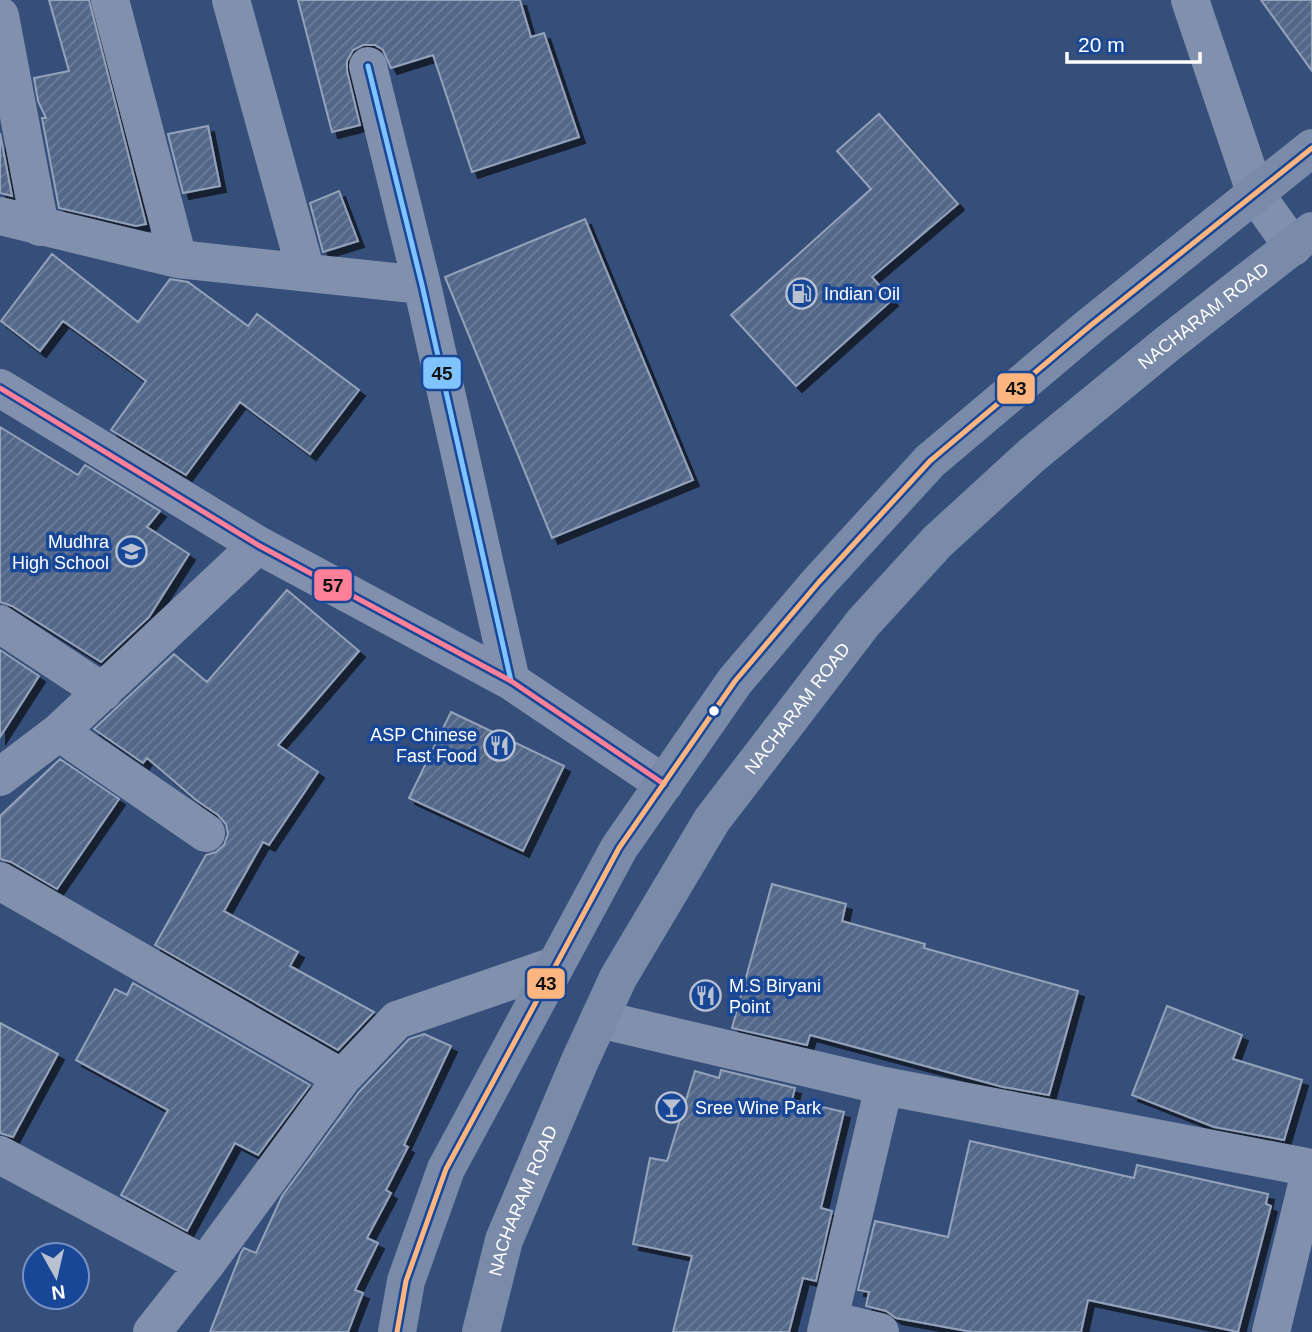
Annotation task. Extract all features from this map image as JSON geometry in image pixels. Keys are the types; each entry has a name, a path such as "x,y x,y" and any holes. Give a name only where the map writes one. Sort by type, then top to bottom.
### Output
{"main road":[{"path":"397,1332 407,1281 446,1169 619,848 735,681 819,582 930,461 1090,326 1312,148"},
{"name":"NACHARAM ROAD","path":"481,1332 504,1240 599,1019 618,978 712,820 863,623 937,542 1032,455 1166,345 1302,239"}],"street":[{"path":"110,0 178,259"},
{"path":"231,0 306,272"},
{"path":"1190,0 1256,195 1302,239"},
{"path":"0,16 40,226"},
{"path":"368,66 422,285 511,681"},
{"path":"0,216 178,259 422,285"},
{"path":"0,388 258,545 511,681 664,784"},
{"path":"0,777 59,732 258,545"},
{"path":"0,624 103,692"},
{"path":"59,732 206,833"},
{"path":"0,881 342,1079"},
{"path":"152,1332 205,1265 342,1079 397,1020 554,966"},
{"path":"599,1019 884,1086 1312,1168 1271,1332"},
{"path":"880,1332 828,1326 884,1086"},
{"path":"0,1155 205,1265"}],"building":[{"path":"49,0 89,0 146,224 136,226 59,208 42,118 46,118 38,101 34,78 69,71"},
{"path":"298,0 520,0 531,37 544,33 579,137 472,172 433,55 391,68 383,50 375,45 363,45 353,50 347,61 360,125 332,132"},
{"path":"1261,0 1312,0 1312,71"},
{"path":"879,114 958,204 872,277 892,300 796,386 731,315 871,189 837,151"},
{"path":"208,126 220,186 183,193 168,134"},
{"path":"0,133 12,196 0,193"},
{"path":"339,191 358,241 323,252 310,203"},
{"path":"585,219 693,480 552,538 445,277"},
{"path":"52,254 138,322 170,279 188,282 248,326 257,314 359,390 310,454 240,402 186,475 111,430 146,381 63,321 40,351 1,321"},
{"path":"0,427 78,475 85,465 160,511 147,527 189,554 149,617 101,662 12,606 0,602"},
{"path":"287,590 359,651 278,745 318,772 269,845 263,842 224,911 298,952 290,966 374,1012 338,1050 155,945 206,855 216,852 224,845 228,834 226,824 147,758 143,763 94,729 174,654 207,682"},
{"path":"0,650 39,676 0,737"},
{"path":"451,712 564,766 523,851 409,798"},
{"path":"60,759 119,799 57,889 11,862 0,859 0,816"},
{"path":"772,884 846,904 842,921 925,944 924,948 1078,991 1049,1095 1003,1087 810,1035 807,1045 732,1028"},
{"path":"133,983 310,1085 258,1155 235,1143 187,1231 121,1195 168,1110 76,1060 115,989 127,995"},
{"path":"1167,1006 1242,1035 1233,1059 1302,1080 1284,1140 1214,1127 1132,1095"},
{"path":"0,1023 58,1054 13,1137 0,1133"},
{"path":"424,1034 451,1046 404,1145 408,1147 386,1190 391,1193 367,1238 378,1243 355,1290 363,1293 348,1332 210,1332 244,1248 256,1253 282,1196 359,1092 409,1039"},
{"path":"721,1070 795,1088 792,1100 844,1112 821,1208 832,1211 816,1281 803,1278 789,1332 673,1332 692,1256 633,1244 650,1158 667,1161 695,1071 719,1078"},
{"path":"970,1141 1134,1178 1137,1165 1268,1194 1266,1204 1271,1206 1238,1332 1088,1300 1081,1332 972,1332 896,1318 886,1311 866,1306 869,1292 858,1290 875,1221 948,1237"}],"transit line":[{"name":"45","path":"368,66 422,285 511,681"},
{"name":"43","path":"397,1332 406,1281 446,1169 619,848 735,681 819,582 930,461 1090,326 1312,148"},
{"name":"57","path":"0,388 258,545 511,681 664,784"}],"place":[{"name":"Indian Oil","path":"801,294"},
{"name":"Mudhra High School","path":"132,552"},
{"name":"ASP Chinese Fast Food","path":"500,745"},
{"name":"M.S Biryani Point","path":"706,996"},
{"name":"Sree Wine Park","path":"672,1108"}]}
